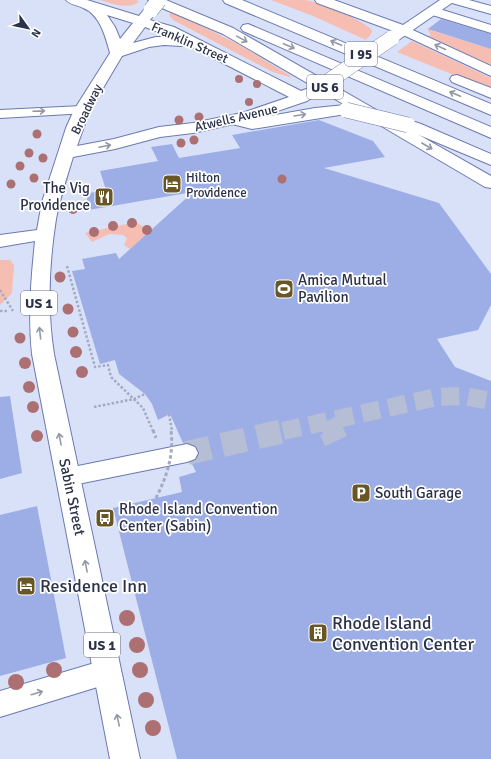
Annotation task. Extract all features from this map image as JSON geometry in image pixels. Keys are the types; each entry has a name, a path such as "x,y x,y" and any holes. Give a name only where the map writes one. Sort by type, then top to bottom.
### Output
{"main road":[{"name":"Franklin Street","path":"73,0 90,5 152,8 169,30 308,94 346,110 408,125 429,132 491,160"},
{"name":"I 95","path":"180,0 491,133"},
{"name":"I 95","path":"230,0 324,38 491,110"},
{"path":"260,0 404,58"},
{"path":"322,0 398,34 489,71"},
{"name":"Atwells Avenue","path":"69,145 115,144 159,132 234,120 267,111 308,94 449,0"},
{"path":"90,5 105,19 110,26 117,53 151,41 170,40 202,46"},
{"name":"Broadway","path":"45,234 49,208 82,110 117,53 152,8"},
{"name":"US 6","path":"152,8 228,31 491,183"},
{"path":"447,75 491,93"},
{"path":"365,79 415,108 491,144"},
{"path":"234,120 252,124 315,113 346,110"},
{"path":"0,242 45,234"},
{"name":"Sabin Street","path":"45,234 40,284 39,324 43,354 125,759"}],"street":[{"path":"456,0 491,10"},
{"path":"433,11 491,29"},
{"path":"0,114 82,110"},
{"path":"68,477 187,452"},
{"path":"0,704 108,672"}],"path":[{"path":"67,266 95,367 108,365 111,377 143,408 156,438"},
{"path":"0,290 14,311"},
{"path":"0,311 9,311"},
{"path":"94,407 134,399 144,394"},
{"path":"156,498 166,478 172,451 173,432 169,414"}],"shaded area":[{"path":"100,0 139,1 135,4 126,6"},
{"path":"271,0 305,0 320,4 368,26 372,30 371,34 366,40 313,16"},
{"path":"171,11 238,44 291,76 289,77 273,72 171,19 173,19 169,16"},
{"path":"427,29 491,49 491,66 428,36 431,35"},
{"path":"412,41 491,78 491,90 397,52"},
{"path":"136,222 148,233 130,249 124,245 127,238 123,235 109,234 92,242 85,233"},
{"path":"0,260 10,260 14,265 12,293 0,305"}],"building":[{"path":"441,19 491,34 491,49 428,29"},
{"path":"319,120 373,141 385,157 324,168 439,203 491,274 491,305 478,330 437,339 455,367 491,381 491,759 177,759 113,508 182,492 179,477 196,472 191,462 196,460 199,452 196,446 183,443 170,414 158,420 152,404 145,394 119,374 115,360 100,364 72,271 85,269 82,259 116,253 119,259 193,192 83,211 89,193 106,190 100,171 158,161 151,147 172,144 179,158 240,148 232,135"},
{"path":"10,396 22,473 0,479 0,397"},
{"name":"Residence Inn","path":"37,506 66,658 0,676 0,515"}],"tunnel":[{"path":"327,421 437,397 464,396 491,401"},
{"path":"283,431 327,421"},
{"path":"327,421 332,431"},
{"path":"187,453 288,430"},
{"path":"331,430 336,441"}],"place":[{"name":"Hilton Providence","path":"172,184"},
{"name":"The Vig Providence","path":"104,197"},
{"name":"Amica Mutual Pavilion","path":"284,289"},
{"name":"South Garage","path":"361,493"},
{"name":"Rhode Island Convention Center (Sabin)","path":"105,518"},
{"name":"Residence Inn","path":"26,586"},
{"name":"Rhode Island Convention Center","path":"318,633"}]}
